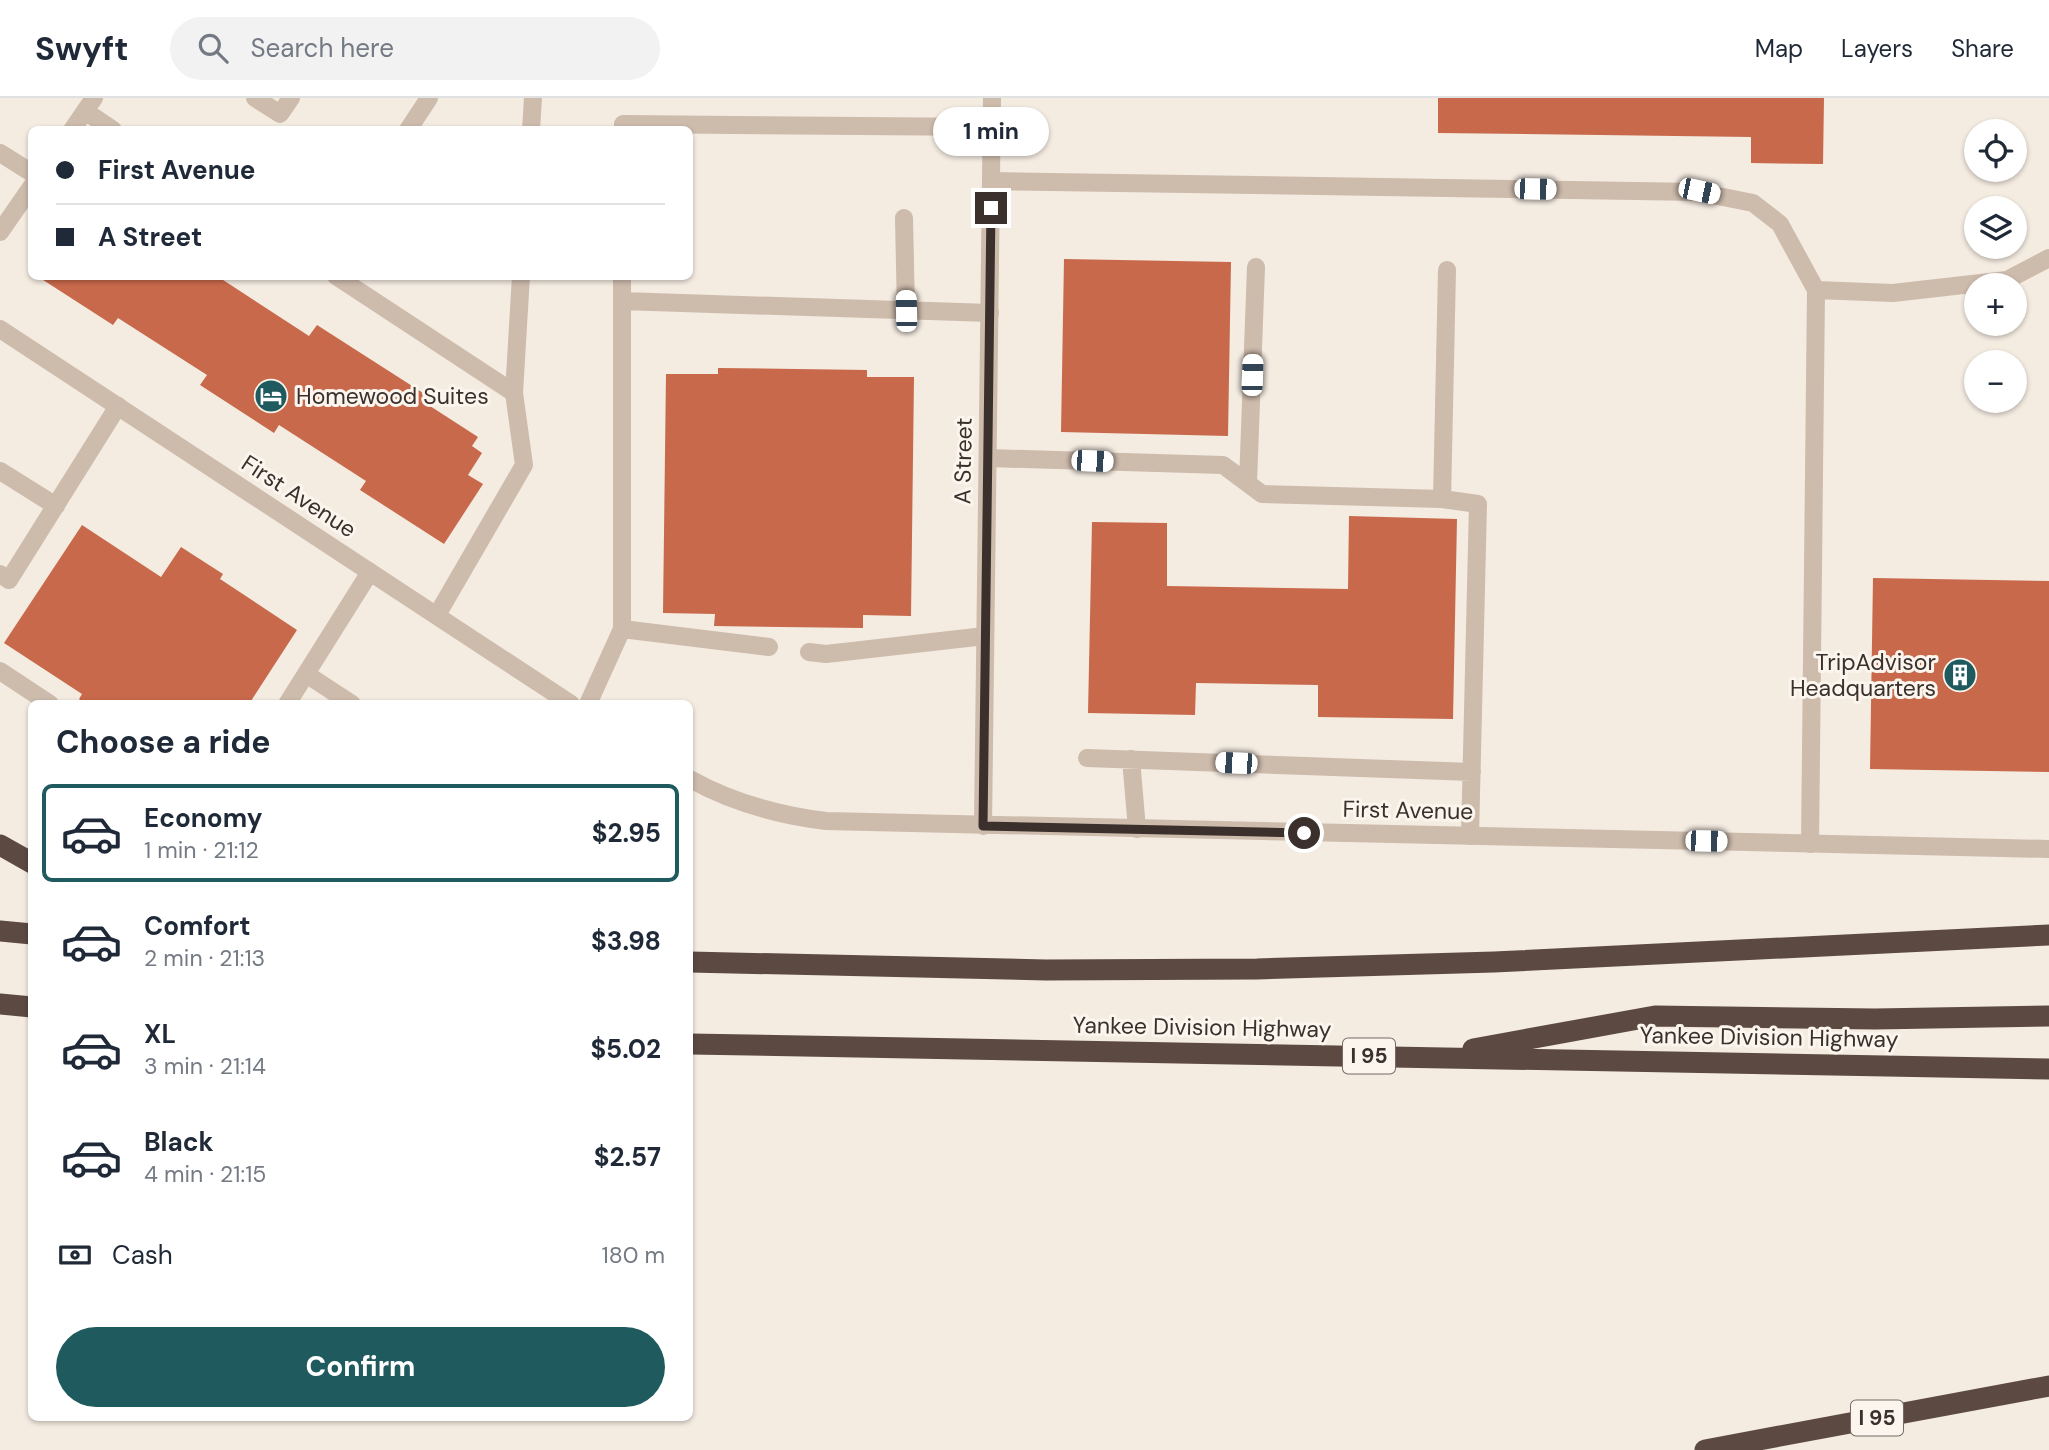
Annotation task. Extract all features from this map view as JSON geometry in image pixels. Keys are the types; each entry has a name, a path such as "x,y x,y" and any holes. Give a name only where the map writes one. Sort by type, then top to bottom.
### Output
{"highway":[{"path":"0,845 28,861"},
{"path":"0,931 28,934"},
{"path":"693,962 1046,970 1257,969 1494,962 2049,935"},
{"path":"0,1004 28,1007"},
{"path":"1426,1057 1656,1016 1875,1019 2049,1016"},
{"name":"Yankee Division Highway","path":"693,1044 2049,1069"},
{"name":"I 95","path":"1705,1450 2049,1386"}],"street":[{"path":"255,98 280,114 291,98"},
{"path":"411,126 429,98"},
{"path":"531,126 533,98"},
{"name":"A Street","path":"983,826 992,98"},
{"path":"75,126 90,105 109,126"},
{"path":"623,126 992,127"},
{"path":"0,153 28,170"},
{"path":"991,181 1699,191 1753,203 1780,224 1816,290 1810,844"},
{"path":"0,232 28,192"},
{"path":"904,218 906,311"},
{"path":"1816,290 1893,293 2007,280 2049,258"},
{"path":"1248,483 1256,267"},
{"path":"1442,499 1447,270"},
{"path":"342,280 514,393"},
{"path":"437,615 524,465 514,393 522,280"},
{"path":"591,700 622,629 622,280"},
{"path":"622,301 990,313"},
{"name":"First Avenue","path":"0,329 565,700"},
{"path":"3,583 56,506 118,406"},
{"path":"988,458 1223,465 1262,494 1442,499 1478,504 1470,836"},
{"path":"0,471 56,506"},
{"path":"290,700 370,572"},
{"path":"622,629 769,647"},
{"path":"809,652 826,654 985,636"},
{"path":"0,671 44,700"},
{"path":"306,674 346,700"},
{"path":"1087,758 1472,772"},
{"path":"1131,759 1138,829"},
{"name":"First Avenue","path":"693,780 750,806 826,821 2049,849"}],"building":[{"path":"1438,98 1824,98 1823,164 1751,163 1751,137 1438,133"},
{"path":"1064,259 1231,262 1228,436 1061,432"},
{"path":"43,280 223,280 309,336 317,325 434,400 430,406 478,437 472,446 482,453 468,475 483,484 444,544 360,490 366,481 279,425 274,433 200,385 207,375 118,318 113,325"},
{"path":"718,368 867,370 867,377 914,377 911,616 863,615 863,628 714,626 715,614 663,613 666,374 718,374"},
{"path":"1349,516 1457,519 1453,719 1318,717 1318,685 1196,683 1195,715 1088,713 1092,522 1167,523 1167,586 1348,589"},
{"path":"82,525 161,577 181,547 223,574 220,579 297,630 252,700 80,700 82,694 4,643"},
{"name":"TripAdvisor Headquarters","path":"1873,578 2049,581 2049,772 1870,769"}],"place":[{"name":"Homewood Suites","path":"271,396"},
{"name":"TripAdvisor Headquarters","path":"1960,675"}],"route":[{"path":"991,208 983,826 1304,833"}]}
